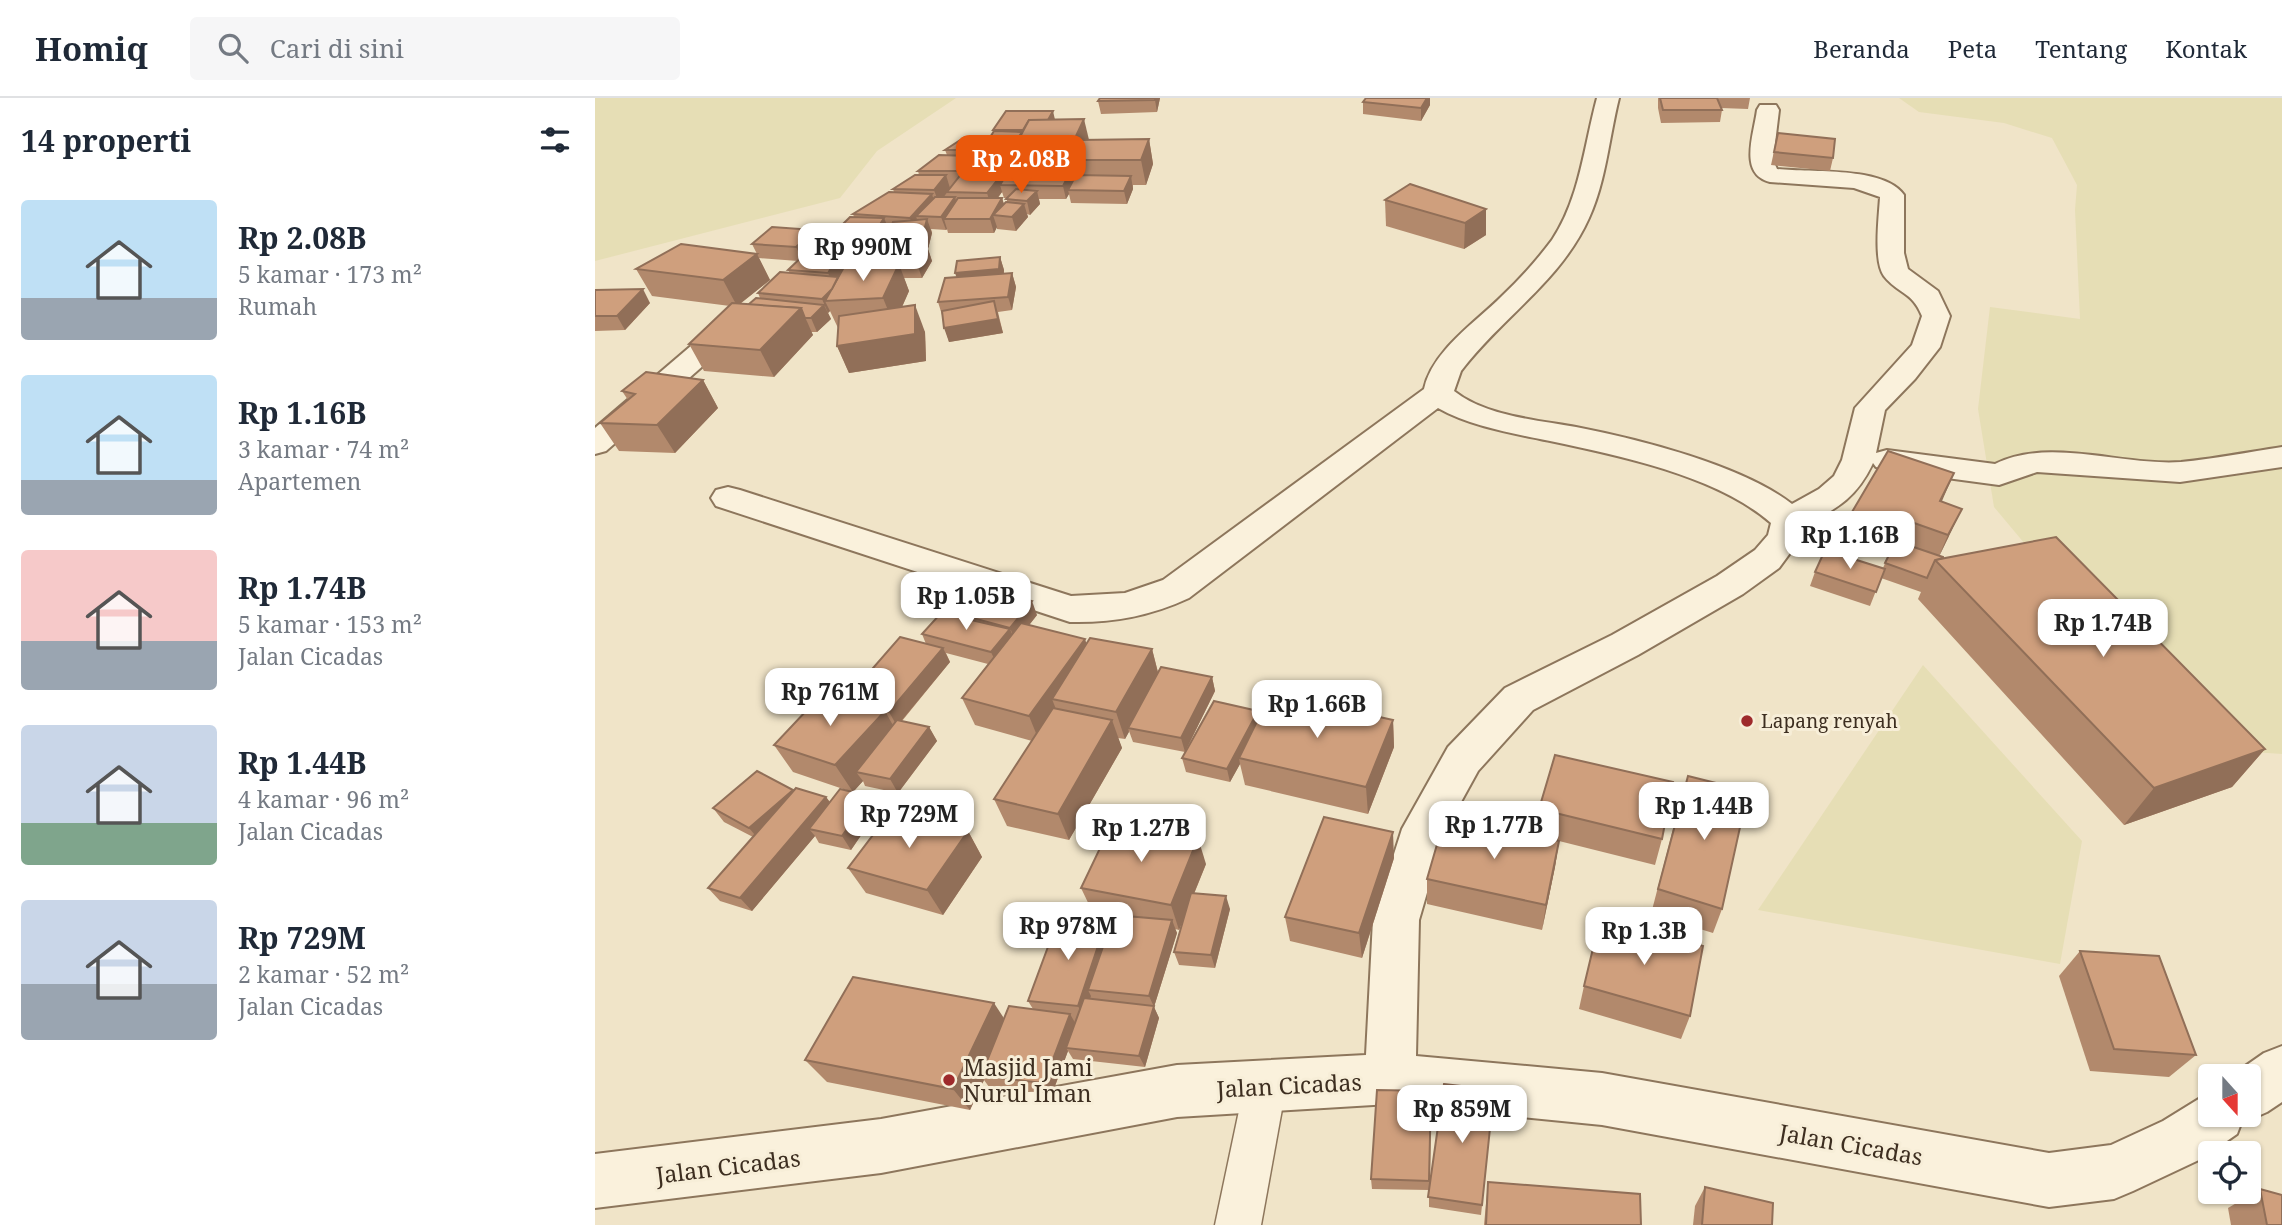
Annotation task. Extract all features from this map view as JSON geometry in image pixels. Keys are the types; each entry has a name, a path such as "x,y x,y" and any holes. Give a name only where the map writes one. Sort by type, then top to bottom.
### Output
{"street":[{"path":"1608,98 1577,217 1554,255 1448,367 1438,383 1438,393 1450,404 1515,424 1621,446 1741,486 1773,505 1789,520"},
{"path":"1390,1079 1396,920 1424,829 1463,759 1519,699 1625,645 1730,585 1767,559 1784,538 1789,520 1831,497 1848,481 1859,456 1870,408 1905,373 1926,347 1936,316 1928,298 1895,272 1891,253 1890,191 1874,184 1770,175 1762,168 1761,160 1768,110"},
{"path":"595,444 752,308"},
{"path":"728,498 1070,609 1110,610 1145,604 1176,589 1438,393"},
{"path":"1859,456 1999,475 2019,465 2038,462 2180,472 2282,457"},
{"path":"2261,1086 2282,1071"},
{"name":"Jalan Cicadas","path":"595,1181 881,1146 1177,1091 1390,1079 1602,1099 2049,1180 2114,1172 2182,1140 2201,1127"}],"lane":[{"path":"1238,1225 1265,1087"}],"shaded area":[{"path":"595,98 956,98 877,151 840,198 595,261"},
{"path":"1899,98 2282,98 2282,754 2196,748 1994,507 1978,409 1990,307 2080,319 2075,210 2077,185 2052,138 2004,123 1919,112"},
{"path":"1923,665 2082,841 2060,964 1758,910"}],"building":[{"path":"1100,98 1155,98 1155,100 1098,101"},
{"path":"1366,98 1427,98 1421,108 1363,102"},
{"path":"1660,98 1717,98 1722,110 1663,110"},
{"path":"1006,111 1053,111 1048,120 1029,120 1023,130 993,130"},
{"path":"1084,119 1069,151 1012,152 1029,120"},
{"path":"994,131 1022,132 1010,150 982,150"},
{"path":"1778,133 1835,139 1833,158 1774,152"},
{"path":"965,137 985,137 977,150 945,150"},
{"path":"1149,139 1141,160 1070,160 1080,140"},
{"path":"939,155 971,156 961,171 918,171"},
{"path":"983,155 1008,155 1004,162 976,161"},
{"path":"1011,167 1072,169 1063,186 1000,185"},
{"path":"966,168 1006,169 987,193 947,192"},
{"path":"915,175 946,175 934,190 893,189"},
{"path":"1076,175 1131,176 1124,191 1068,190"},
{"path":"1410,184 1486,209 1465,223 1385,200"},
{"path":"1016,189 1037,191 1027,201 1006,199"},
{"path":"889,192 932,194 910,218 853,214"},
{"path":"935,197 955,197 941,217 916,216"},
{"path":"958,198 1002,198 990,219 944,219"},
{"path":"1006,202 1024,204 1012,217 993,215"},
{"path":"850,217 884,218 876,231 834,233"},
{"path":"927,219 922,239 888,242 893,222"},
{"path":"772,227 815,230 796,247 752,244"},
{"path":"875,234 870,245 809,247 825,236"},
{"path":"681,244 757,254 723,280 636,269"},
{"path":"856,247 927,247 917,264 844,265"},
{"path":"844,248 828,273 788,270 809,250"},
{"path":"1000,257 999,269 955,273 957,261"},
{"path":"899,264 883,298 825,301 844,267"},
{"path":"780,272 838,277 832,289 822,299 758,293"},
{"path":"1012,273 1008,297 938,302 945,278"},
{"path":"643,289 617,316 595,316 595,290"},
{"path":"756,298 824,305 811,318 805,318 801,308 748,305"},
{"path":"994,301 998,319 944,328 942,311"},
{"path":"732,303 801,308 760,350 689,344"},
{"path":"915,305 915,334 837,346 839,316"},
{"path":"646,372 703,380 657,425 600,423 635,394 622,391"},
{"path":"1888,451 1954,473 1940,501 1962,509 1948,535 1900,518 1895,527 1852,512"},
{"path":"2056,537 2265,749 2154,788 1935,560"},
{"path":"1896,541 1943,558 1935,560 1927,578 1885,563"},
{"path":"1825,550 1885,569 1876,592 1815,572"},
{"path":"969,585 1032,601 1010,628 946,611"},
{"path":"941,613 1010,629 991,652 922,634"},
{"path":"1021,623 1085,639 1029,716 962,698"},
{"path":"900,637 943,648 889,712 846,699"},
{"path":"1090,638 1152,649 1116,712 1052,699"},
{"path":"1161,667 1212,677 1181,738 1128,728"},
{"path":"824,692 885,711 835,765 774,745"},
{"path":"1271,693 1393,720 1366,787 1239,758"},
{"path":"1214,701 1258,711 1227,769 1182,758"},
{"path":"1053,708 1112,720 1058,814 994,799"},
{"path":"897,720 929,727 890,779 856,772"},
{"path":"1555,755 1673,782 1662,839 1539,809"},
{"path":"757,771 793,790 749,828 713,808"},
{"path":"1688,776 1748,791 1722,909 1658,889"},
{"path":"796,788 826,797 740,898 708,888"},
{"path":"840,789 870,796 842,836 809,829"},
{"path":"892,810 968,831 927,890 848,868"},
{"path":"1324,817 1393,832 1359,933 1285,917"},
{"path":"1445,817 1559,841 1546,905 1427,879"},
{"path":"1112,823 1198,838 1171,905 1081,888"},
{"path":"1191,893 1226,896 1211,955 1174,952"},
{"path":"1114,915 1172,920 1149,996 1088,990"},
{"path":"1059,917 1106,922 1078,1006 1028,1001"},
{"path":"1600,919 1703,946 1690,1016 1584,986"},
{"path":"2080,951 2159,956 2196,1055 2114,1049"},
{"path":"853,977 994,1003 953,1089 805,1060"},
{"path":"1084,998 1154,1006 1139,1056 1066,1048"},
{"path":"1009,1006 1070,1014 1044,1083 981,1076"},
{"path":"1444,1084 1494,1090 1482,1205 1428,1197"},
{"path":"1377,1090 1431,1091 1429,1181 1371,1179"},
{"path":"1488,1182 1640,1194 1641,1225 1486,1225"},
{"path":"1705,1187 1773,1203 1772,1225 1702,1225"},
{"path":"2261,1189 2282,1195 2282,1225 2267,1225"}],"place":[{"name":"Lapang renyah","path":"1747,721"},
{"name":"Masjid Jami Nurul Iman","path":"949,1080"}]}
